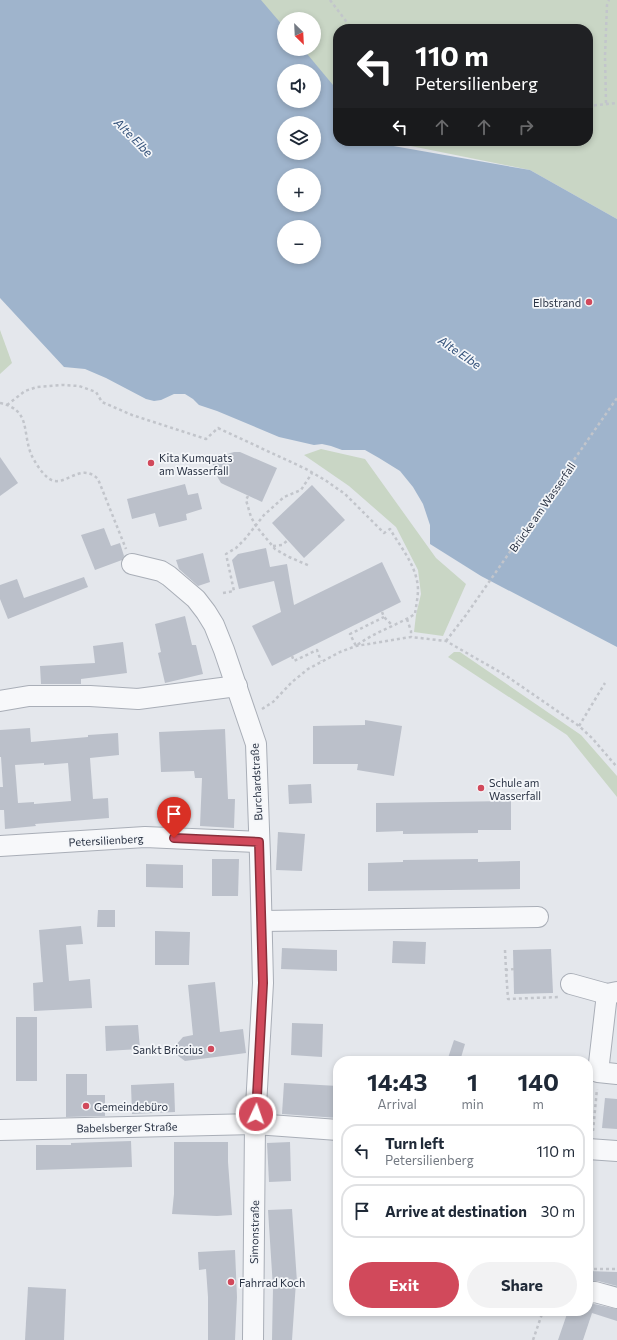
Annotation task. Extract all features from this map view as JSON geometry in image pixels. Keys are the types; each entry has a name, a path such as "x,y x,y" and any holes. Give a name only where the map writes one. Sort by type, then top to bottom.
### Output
{"street":[{"name":"Burchardstraße","path":"132,564 161,571 169,576 196,599 214,625 237,686 256,744 263,983 255,1124"},
{"path":"0,701 29,696 90,696 138,699 237,686"},
{"name":"Petersilienberg","path":"0,846 145,837 259,842"},
{"path":"262,922 538,917"},
{"path":"571,984 612,993 608,1073"},
{"name":"Babelsberger Straße","path":"0,1130 255,1124 333,1130"},
{"name":"Simonstraße","path":"253,1340 255,1124"},
{"path":"593,1143 617,1151"},
{"path":"593,1292 617,1298"}],"path":[{"path":"330,0 348,24"},
{"path":"606,103 605,56 607,5 609,0"},
{"path":"593,105 617,103"},
{"path":"7,405 25,391 37,387 63,385 80,386 96,392 102,402 132,415 206,439 218,428 312,472 345,494 384,532 390,529 412,565 416,577 418,590 415,614 368,637 356,646 308,669 266,707 247,715"},
{"name":"Brücke am Wasserfall","path":"446,641 466,615 617,398"},
{"path":"0,403 14,408 23,418 31,454 46,476 54,480 60,480 84,472 93,474 98,479 132,564"},
{"path":"223,594 234,591 226,554 236,548 264,516 284,497 301,490 312,472"},
{"path":"248,496 246,500 251,517 256,526 273,546 289,557 310,566"},
{"path":"273,546 282,545 288,540"},
{"path":"230,573 235,572"},
{"path":"382,612 393,626"},
{"path":"356,646 350,634 384,616"},
{"path":"407,619 411,631 411,637"},
{"path":"356,646 411,637 446,641 505,675 579,726 592,738 617,767"},
{"path":"292,656 294,661 316,650 322,662"},
{"path":"579,726 605,683"},
{"path":"505,950 508,999 559,997 571,984"},
{"path":"506,970 514,969"},
{"path":"593,1130 608,1073"},
{"path":"593,1269 617,1270"},
{"path":"533,1340 541,1316"}],"green space":[{"path":"255,0 617,0 617,219 530,170 411,146 593,146 593,24 333,24 333,89 321,77 321,64 308,64 300,56 321,56 321,12 277,12 277,30"},
{"path":"0,330 12,363 0,374"},
{"path":"321,449 365,459 436,558 466,584 443,636 414,632 421,594 418,570 396,527 349,486 304,455"},
{"path":"454,652 460,652 581,735 617,776 617,797 567,735 448,657"}],"water":[{"name":"Alte Elbe","path":"0,0 261,0 277,19 277,56 309,56 316,64 277,64 277,108 321,108 321,71 333,85 333,146 393,146 530,170 617,219 617,647 481,576 430,544 430,525 423,504 413,487 400,471 365,450 342,450 322,444 314,445 279,437 199,405 185,394 174,394 161,400 154,401 146,399 85,369 64,367 0,298"}],"building":[{"path":"234,452 240,452 277,468 262,502 221,483 218,478 211,459"},
{"path":"0,457 18,483 0,496"},
{"path":"185,484 188,495 198,493 202,509 186,514 187,520 159,527 155,513 132,519 127,499"},
{"path":"312,485 345,520 304,558 272,523"},
{"path":"104,528 111,546 120,543 124,556 122,560 95,570 81,535"},
{"path":"266,548 270,567 287,564 294,605 382,562 401,602 272,666 252,626 281,612 274,581 239,589 232,560 238,554"},
{"path":"203,553 210,582 198,586 179,569 176,560"},
{"path":"84,577 88,587 8,619 0,599 0,585 17,579 24,598"},
{"path":"185,616 192,645 196,645 203,674 165,683 158,653 161,652 155,624"},
{"path":"123,642 127,673 81,679 81,684 41,684 40,666 95,663 93,646"},
{"path":"365,720 402,726 394,776 357,770 358,764 313,764 313,726 365,725"},
{"path":"30,728 31,742 118,733 119,755 90,758 93,799 108,798 109,818 35,824 36,826 5,829 4,810 0,810 0,787 3,787 0,757 0,730","holes":["44,763 44,765 68,763 71,801 34,804 34,802 18,803 15,765"]},
{"path":"225,729 228,799 235,799 234,828 200,826 202,778 195,778 194,771 161,772 159,732"},
{"path":"311,784 312,803 289,804 288,785"},
{"path":"511,801 511,830 478,830 478,833 403,834 403,831 376,832 376,803"},
{"path":"278,832 305,834 302,871 276,870"},
{"path":"212,859 239,859 238,896 212,896"},
{"path":"478,859 478,862 520,861 520,889 368,891 368,863 403,862 403,860"},
{"path":"146,864 183,865 183,888 146,887"},
{"path":"98,910 115,910 115,927 97,927"},
{"path":"81,926 83,944 66,945 69,981 90,979 92,1008 34,1011 33,983 43,982 39,930"},
{"path":"155,931 190,932 189,965 155,965"},
{"path":"393,941 426,942 425,964 392,963"},
{"path":"282,948 337,950 337,971 281,969"},
{"path":"551,949 553,993 514,994 513,950"},
{"path":"215,982 220,1032 243,1029 246,1053 185,1061 177,1055 176,1045 183,1037 193,1035 188,985"},
{"path":"16,1017 37,1017 37,1081 16,1081"},
{"path":"292,1023 323,1024 322,1057 291,1055"},
{"path":"138,1025 140,1049 106,1051 105,1026"},
{"path":"454,1040 465,1044 461,1056 449,1056"},
{"name":"Gemeindebüro","path":"66,1074 87,1074 87,1095 105,1095 105,1116 66,1117"},
{"path":"174,1083 175,1112 132,1114 131,1085"},
{"path":"284,1083 333,1086 333,1118 282,1114"},
{"path":"605,1098 617,1099 617,1129 602,1128"},
{"path":"131,1141 132,1167 36,1170 36,1145 71,1145 71,1143"},
{"path":"174,1142 228,1142 232,1215 217,1216 172,1214 174,1194"},
{"path":"290,1142 291,1181 269,1182 267,1143"},
{"path":"292,1209 297,1282 292,1340 272,1340 273,1288 268,1210"},
{"path":"235,1250 237,1297 235,1340 208,1340 208,1297 206,1269 199,1270 198,1252"},
{"path":"593,1271 617,1272 617,1286 593,1281"},
{"path":"28,1287 66,1289 64,1340 25,1340"},
{"path":"593,1304 617,1309 617,1321 593,1313"},
{"path":"566,1316 591,1316 583,1340 558,1340"}],"place":[{"name":"Elbstrand","path":"589,302"},
{"name":"Kita Kumquats am Wasserfall","path":"151,463"},
{"name":"Schule am Wasserfall","path":"481,788"},
{"name":"Sankt Briccius","path":"211,1049"},
{"name":"Gemeindebüro","path":"86,1106"},
{"name":"Fahrrad Koch","path":"231,1282"}],"route":[{"path":"174,838 259,842 263,983 256,1114"}]}
